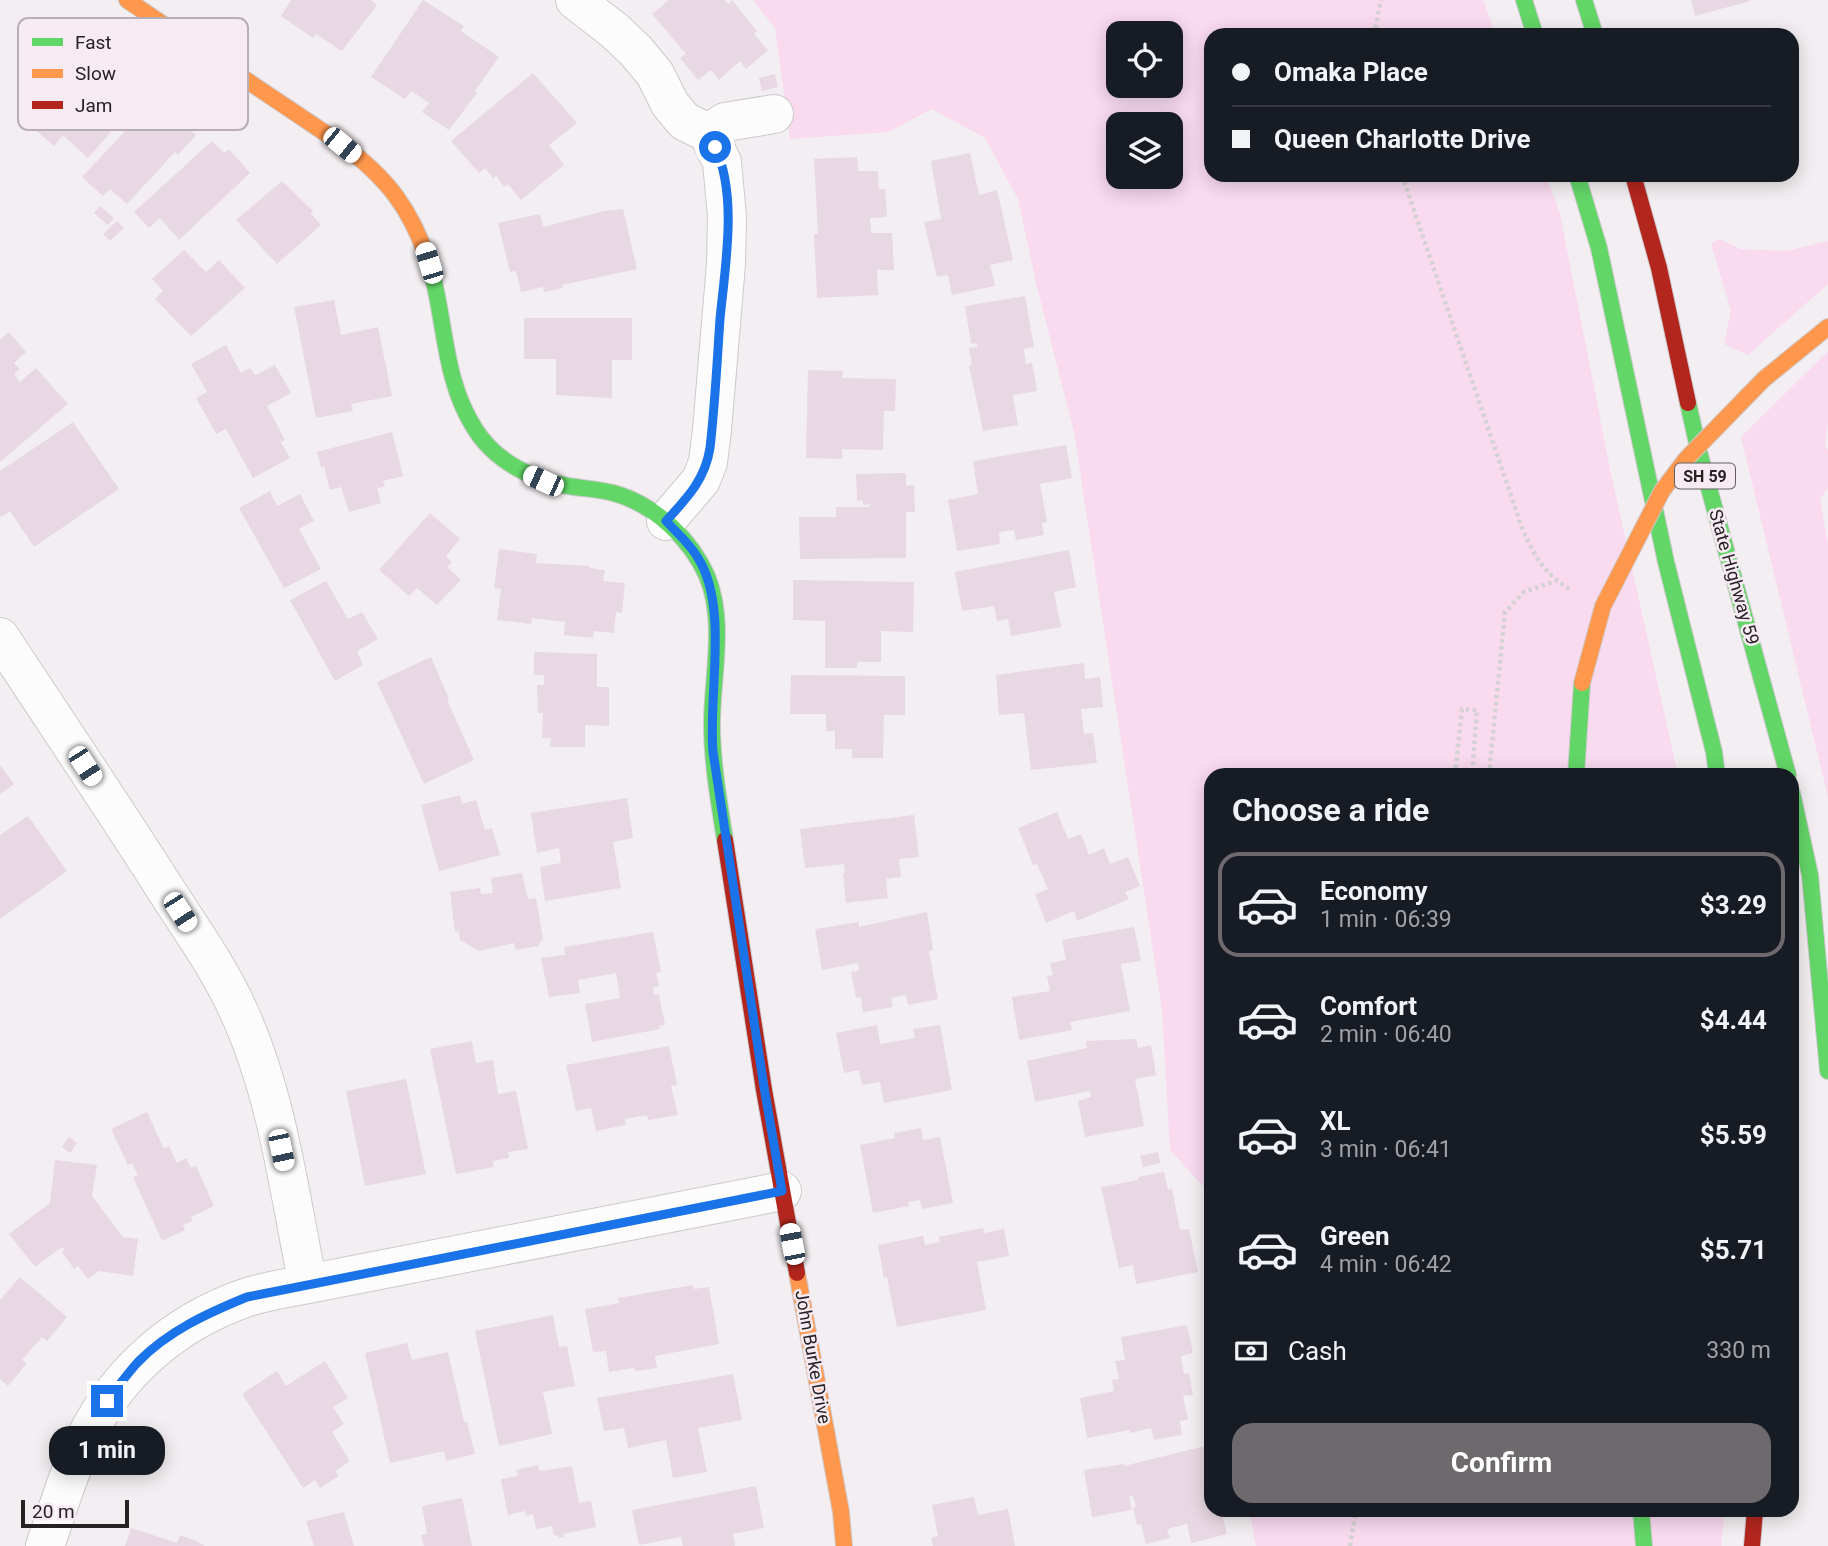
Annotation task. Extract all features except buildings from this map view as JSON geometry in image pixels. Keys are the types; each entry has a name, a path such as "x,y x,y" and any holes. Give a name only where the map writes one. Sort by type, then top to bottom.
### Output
{"main road":[{"name":"John Burke Drive","path":"127,0 154,18"},
{"path":"1524,0 1533,28"},
{"path":"1584,0 1593,28"},
{"name":"John Burke Drive","path":"248,82 342,145 381,177 404,204 425,248 434,278 453,379 461,404 486,444 502,458 543,481 622,495 640,504 666,521 699,560 709,581 714,604 715,650 711,707 713,752 764,1087 841,1512 844,1546"},
{"name":"SH 59","path":"1579,182 1599,248 1667,562 1716,768"},
{"name":"State Highway 59","path":"1635,182 1659,268 1699,452 1786,768"},
{"path":"1576,768 1582,683 1603,606 1662,491 1686,459 1764,379 1828,327"},
{"path":"1799,825 1810,875 1828,1071"},
{"path":"1642,1517 1644,1546"},
{"path":"1752,1546 1754,1517"}],"street":[{"path":"575,0 636,51 655,74 670,104 684,121 708,133 722,162 727,217 726,264 708,462 701,480 666,521"},
{"path":"708,133 724,122 774,114"},
{"path":"0,637 156,874 217,970 239,1011 256,1053 270,1101 308,1284"},
{"path":"45,1546 86,1436 107,1401 139,1361 172,1334 211,1312 247,1297 308,1284 782,1191"}],"path":[{"path":"1375,28 1381,0"},
{"path":"1404,182 1522,528 1537,561 1556,581 1577,593"},
{"path":"1490,768 1505,612 1524,593 1556,581"},
{"path":"1456,768 1462,709 1477,710 1473,768"},
{"path":"1350,1546 1355,1517"}],"shaded area":[{"path":"753,0 1483,0 1493,28 1204,28 1204,182 1549,182 1560,214 1611,474 1676,768 1204,768 1204,1187 1170,1150 1162,1010 1074,432 1018,199 985,138 932,109 888,132 790,139 775,28"},
{"path":"1719,239 1741,249 1786,251 1828,241 1828,284 1748,355 1724,344 1731,311 1711,244"},
{"path":"1828,351 1828,422 1825,445 1828,451 1828,488 1820,499 1828,544 1828,797 1741,437"},
{"path":"1250,1517 1724,1517 1721,1546 1256,1546"}],"traffic: fast":[{"path":"1524,0 1533,28"},
{"path":"1584,0 1593,28"},
{"path":"1579,182 1599,248 1666,562 1716,768"},
{"path":"430,266 457,391 483,440 504,460 528,474 554,483 614,493 647,508 682,538 707,576 716,612 717,649 712,739 725,840"},
{"path":"1688,403 1786,768"},
{"path":"1576,768 1582,683"},
{"path":"1799,825 1810,875 1828,1071"},
{"path":"1642,1517 1644,1546"}],"traffic: slow":[{"path":"127,0 154,18"},
{"path":"248,81 340,143 372,169 406,212 430,266"},
{"path":"1764,379 1828,327"},
{"path":"1582,683 1603,606 1662,491 1686,459 1764,379"},
{"path":"797,1273 841,1512 844,1546"}],"traffic: jam":[{"path":"1635,182 1659,268 1688,403"},
{"path":"725,840 764,1090 797,1273"},
{"path":"1752,1546 1754,1517"}],"route":[{"path":"107,1401 139,1361 172,1334 211,1312 247,1297 782,1191 713,752 711,707 715,661 714,604 709,581 699,560 666,521 701,480 710,448 726,264 727,217 722,162 715,147"}]}
